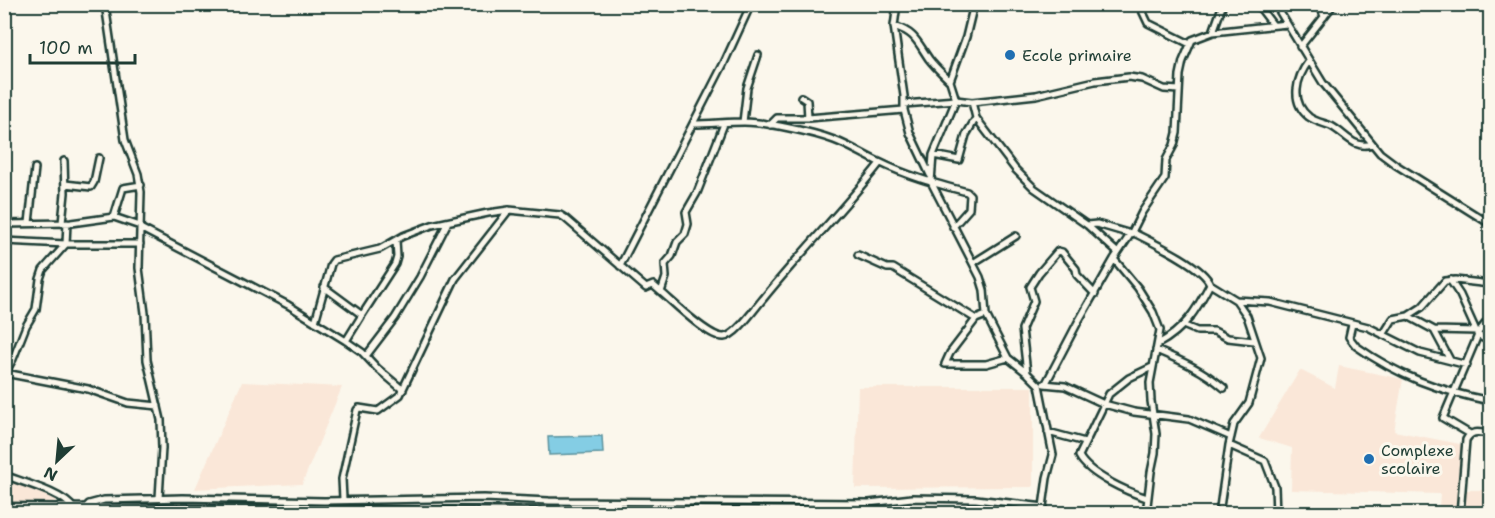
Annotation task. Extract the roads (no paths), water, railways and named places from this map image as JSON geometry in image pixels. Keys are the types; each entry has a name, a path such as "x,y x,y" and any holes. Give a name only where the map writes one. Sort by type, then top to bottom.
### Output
{"highway":[{"path":"4,509 140,512 539,513"},
{"path":"564,513 685,513"}],"street":[{"path":"105,4 125,140 141,185 139,268 145,313 147,360 161,420 159,498"},
{"path":"620,266 751,4"},
{"path":"897,4 894,26 904,107 910,133 953,227 973,263 984,290 986,315 1008,358 1039,385 1053,459 1047,478 1042,513"},
{"path":"950,81 966,37 974,4"},
{"path":"1139,4 1148,23 1190,44"},
{"path":"1213,32 1223,4"},
{"path":"1257,4 1273,25"},
{"path":"1275,4 1309,62 1335,99 1372,144 1390,161 1491,224"},
{"path":"1320,4 1324,17"},
{"path":"1300,47 1334,4"},
{"path":"1046,383 1077,322 1132,233 1142,212 1165,178 1166,160 1177,133 1183,61 1190,44 1199,36 1213,32 1287,24"},
{"path":"894,26 909,31 915,37 931,61 950,81 956,100 933,155 931,179"},
{"path":"743,122 747,88 758,56"},
{"path":"1309,62 1299,75 1296,90 1305,112 1312,119 1334,128 1345,138 1362,146 1372,144"},
{"path":"770,125 777,118 808,118 956,100 972,102 1036,95 1095,81 1129,77 1142,79 1164,89 1179,90"},
{"path":"801,97 807,101 808,118"},
{"path":"972,102 976,118 1025,180 1087,225 1116,256 1153,312 1160,330 1152,368 1150,395 1156,434 1146,513"},
{"path":"933,155 959,160 966,135 976,118"},
{"path":"693,123 743,122 770,125 833,140 880,163 967,192 970,195 969,210 953,227"},
{"path":"661,292 666,277 665,264 672,256 677,242 684,237 688,224 686,212 697,193 724,124"},
{"path":"65,184 91,187 99,158"},
{"path":"64,161 66,244 43,270 36,309 5,373 88,389 129,403 158,406"},
{"path":"315,322 334,260 380,249 416,230 509,210 560,215 646,288 652,285 710,332 720,336 730,335 750,315 780,277 880,163"},
{"path":"29,223 35,168"},
{"path":"114,217 123,188 141,185"},
{"path":"342,499 342,479 357,410 359,408 378,411 398,398 455,279 509,210"},
{"path":"4,224 65,223 114,217 140,227 288,305 346,341 403,390"},
{"path":"366,356 395,318 420,277 448,222"},
{"path":"1087,225 1097,224 1132,233 1175,254 1200,272 1210,284 1236,300 1247,316 1260,355 1249,403 1235,422 1229,444 1219,513"},
{"path":"973,263 1016,236"},
{"path":"346,341 395,264 396,240"},
{"path":"4,241 140,244"},
{"path":"1027,373 1022,329 1034,302 1030,287 1058,251 1062,252 1076,269 1077,275 1095,294"},
{"path":"858,255 892,268 976,319"},
{"path":"1450,280 1477,333"},
{"path":"1408,316 1422,307 1444,282 1450,280 1491,284"},
{"path":"1157,347 1185,326 1210,284"},
{"path":"324,287 362,315"},
{"path":"1236,300 1265,301 1368,327 1420,353 1467,365"},
{"path":"986,315 976,319 950,352 945,364 986,364 1008,358"},
{"path":"1383,335 1393,319 1401,315 1408,316 1434,330 1477,333 1491,342"},
{"path":"1470,434 1443,418 1467,365 1477,333 1491,318"},
{"path":"1352,324 1349,337 1358,348 1416,381 1452,394 1491,401"},
{"path":"1185,326 1197,331 1214,331 1228,338 1254,341"},
{"path":"1434,330 1450,360"},
{"path":"1157,347 1211,377 1224,388"},
{"path":"1147,498 1126,490 1101,476 1079,456 1084,442 1114,389 1129,378 1152,368"},
{"path":"1039,385 1046,383 1065,386 1104,404 1134,412 1187,418 1231,437"},
{"path":"1048,432 1084,442"},
{"path":"1460,513 1466,440 1474,432 1491,434"},
{"path":"1229,444 1266,462 1275,487 1276,513"},
{"path":"4,476 62,499 79,510 89,504 104,500 159,498 324,501 484,498 549,501 869,503 912,498 976,499 1044,507"}],"water":[{"path":"602,436 603,453 549,455 548,437"}],"place":[{"name":"Ecole primaire","path":"1010,55"},
{"name":"Complexe scolaire","path":"1369,459"}]}
